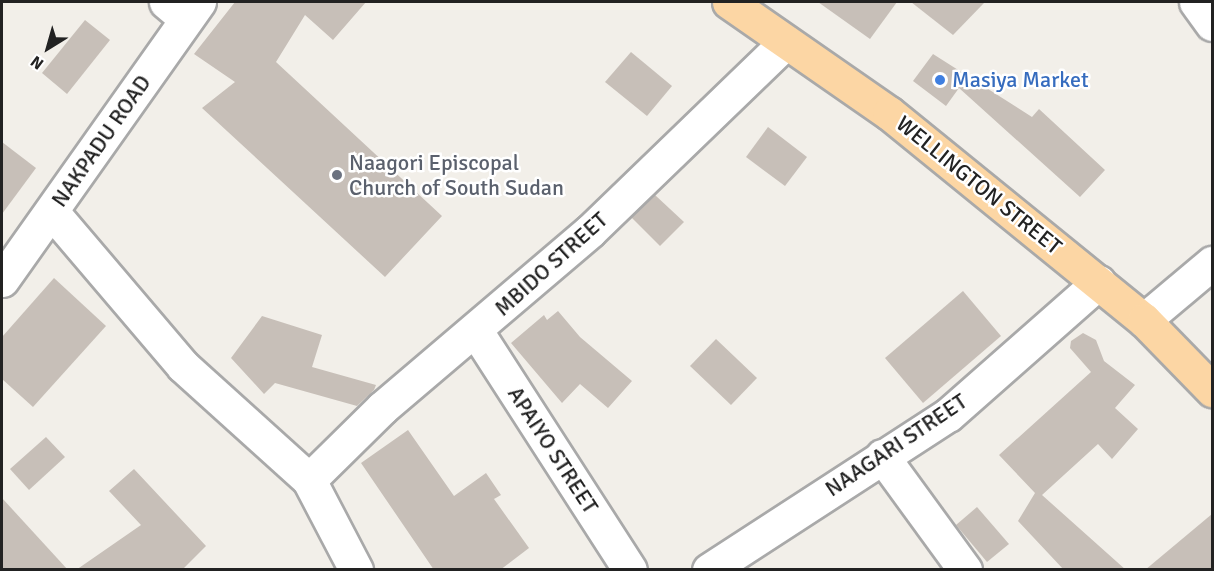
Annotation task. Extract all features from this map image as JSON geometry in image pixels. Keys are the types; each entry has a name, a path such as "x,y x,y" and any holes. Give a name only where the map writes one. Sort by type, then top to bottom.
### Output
{"main road":[{"name":"WELLINGTON STREET","path":"729,2 889,113 1144,320 1212,390"}],"street":[{"path":"1196,2 1212,24"},
{"name":"NAKPADU ROAD","path":"2,280 52,212 183,7"},
{"name":"MBIDO STREET","path":"309,480 382,408 476,331 590,231 786,42"},
{"path":"52,212 183,366 309,480 356,570"},
{"path":"1144,320 1212,263"},
{"name":"NAAGARI STREET","path":"709,570 948,415 1099,282"},
{"name":"APAIYO STREET","path":"476,331 630,570"},
{"path":"882,456 965,570"}],"building":[{"name":"Naagori Episcopal Church of South Sudan","path":"235,2 366,2 333,40 305,15 276,62 442,216 385,277 202,108 235,82 194,54"},
{"path":"818,2 897,2 870,39"},
{"path":"911,2 985,2 953,35"},
{"path":"85,20 110,40 67,94 42,73"},
{"path":"631,52 672,86 647,116 605,82"},
{"path":"933,54 1032,117 1039,109 1105,170 1080,197 959,88 946,106 913,81"},
{"path":"768,127 807,157 785,186 746,157"},
{"path":"2,142 36,168 2,214"},
{"path":"655,195 684,222 660,246 631,217"},
{"path":"54,278 106,326 33,407 2,379 2,337"},
{"path":"963,291 1001,336 923,403 885,358"},
{"path":"558,311 580,337 632,381 608,408 580,384 562,403 511,343 544,315 547,320"},
{"path":"262,316 322,335 312,367 376,385 374,390 357,406 275,383 264,394 231,358"},
{"path":"1083,333 1096,340 1104,361 1135,385 1115,408 1138,429 1112,459 1098,444 1042,495 1126,570 1064,570 1018,521 1035,493 999,455 1091,372 1070,348 1071,341"},
{"path":"716,339 757,378 731,405 690,366"},
{"path":"408,430 454,496 486,473 501,495 494,499 529,548 500,570 434,570 361,463"},
{"path":"46,437 65,457 29,490 10,469"},
{"path":"134,469 206,546 182,570 76,570 141,525 109,491"},
{"path":"2,498 68,570 2,570"},
{"path":"977,507 1009,544 987,562 956,525"},
{"path":"1212,514 1212,570 1145,570"}],"place":[{"name":"Masiya Market","path":"940,80"},
{"name":"Naagori Episcopal Church of South Sudan","path":"337,175"}]}
